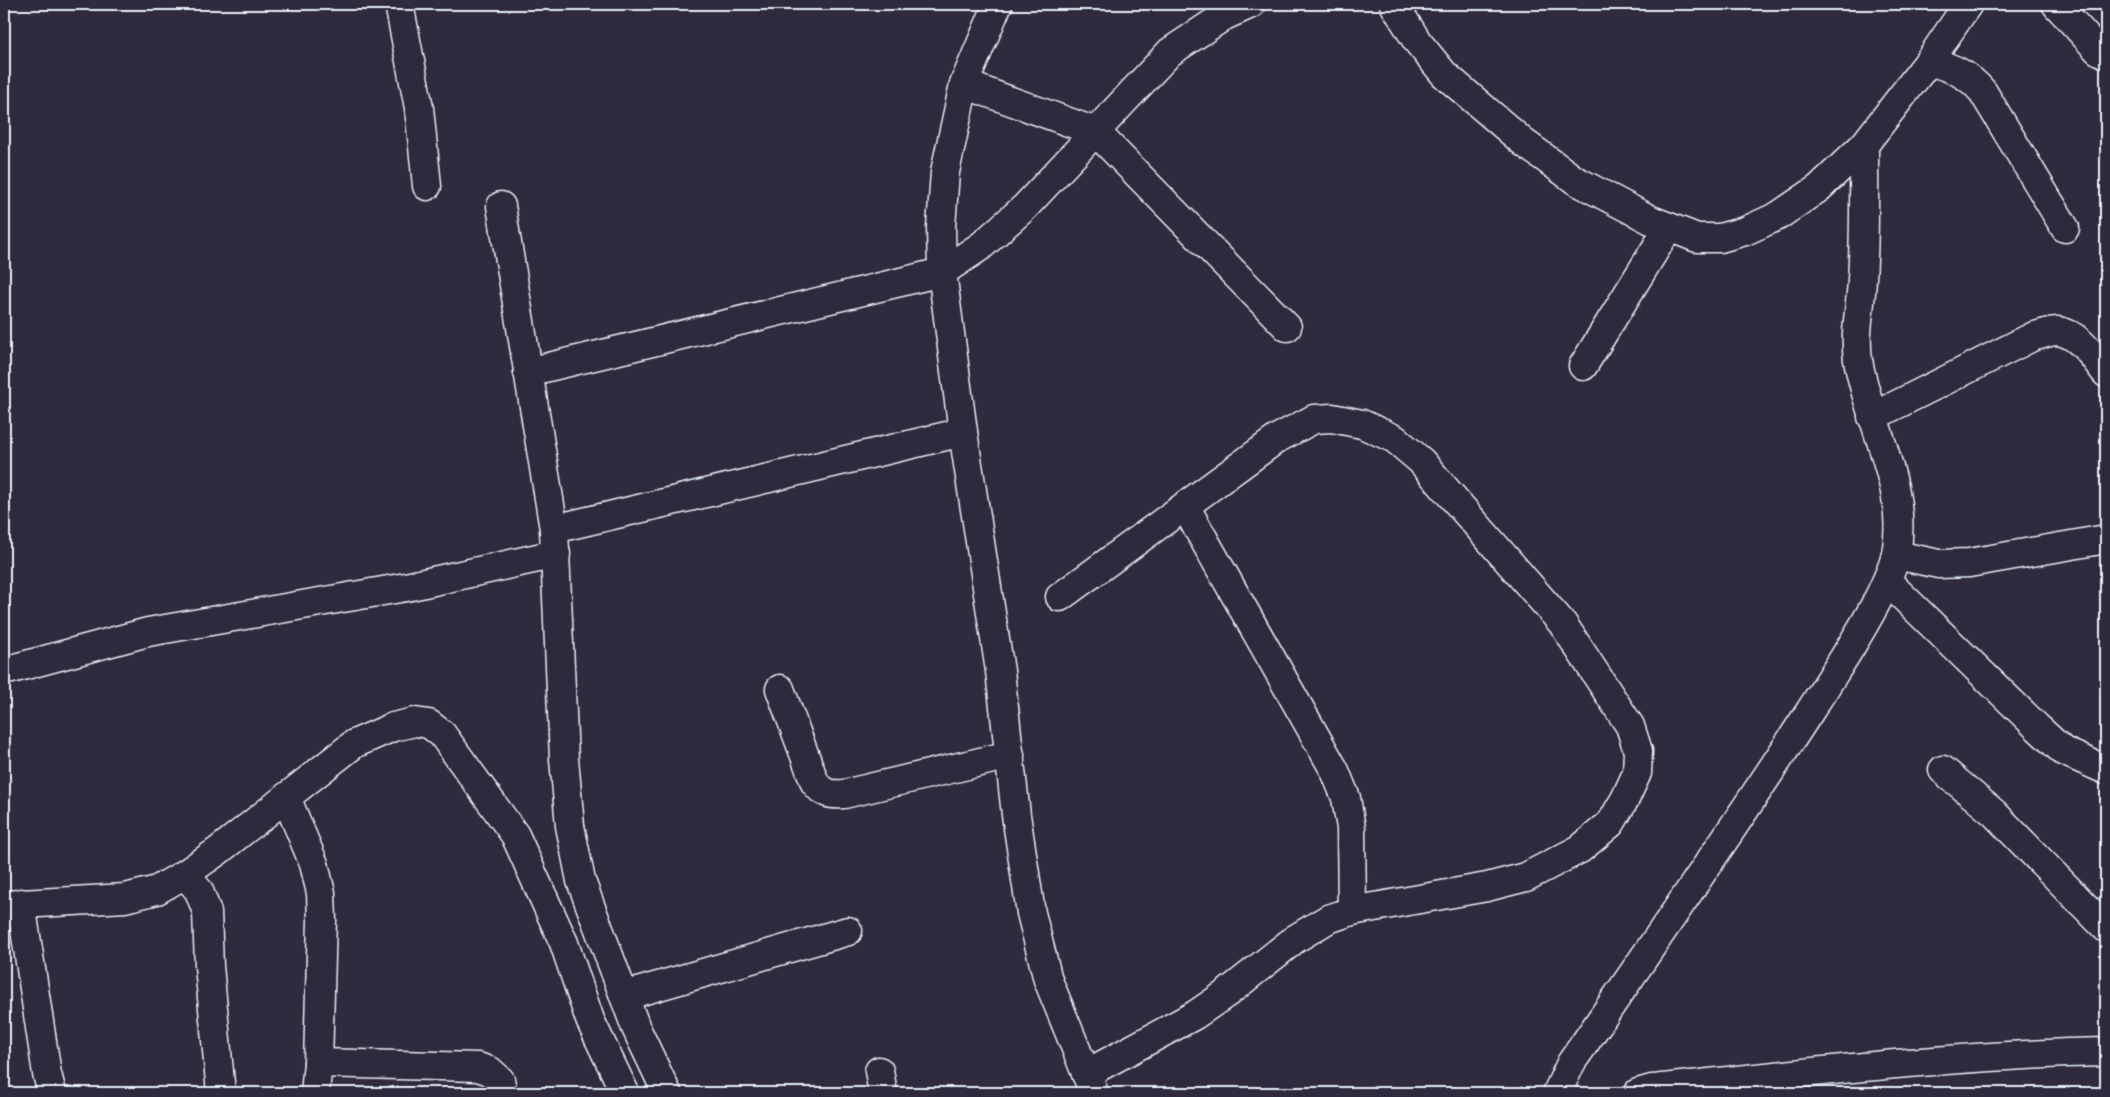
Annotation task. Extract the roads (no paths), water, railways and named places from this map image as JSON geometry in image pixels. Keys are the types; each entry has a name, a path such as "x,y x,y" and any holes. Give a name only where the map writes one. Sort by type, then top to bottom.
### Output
{"street":[{"path":"399,4 419,108 427,186"},
{"path":"998,4 964,84 945,172 941,227 942,272 963,432 1000,671 1031,913 1048,980 1090,1084 1227,993 1295,939 1328,920 1352,911 1487,887 1526,877 1580,848 1611,822 1626,799 1637,773 1638,751 1630,726 1562,624 1420,461 1395,439 1362,424 1332,418 1314,419 1278,438 1060,597"},
{"path":"528,372 942,272 981,246 1025,207 1170,52 1224,16 1251,4"},
{"path":"1394,4 1417,41 1444,74 1523,142 1575,180 1651,220 1697,238 1720,238 1745,231 1778,216 1819,188 1864,145 1929,60 1968,4"},
{"path":"2056,4 2098,50 2106,54"},
{"path":"1929,60 1972,78 1983,92 2065,228"},
{"path":"964,84 1096,132 1287,327"},
{"path":"1557,1093 1571,1063 1733,831 1863,629 1896,555 1899,518 1893,479 1872,417 1858,360 1856,335 1864,246 1864,145"},
{"path":"501,206 555,542 564,759 570,826 580,881 636,1028 667,1093"},
{"path":"1583,366 1668,227"},
{"path":"1872,417 2034,336 2055,331 2069,334 2080,342 2106,373"},
{"path":"4,671 148,632 406,587 555,542 963,432"},
{"path":"1185,506 1335,771 1346,798 1351,828 1352,911"},
{"path":"1896,555 1939,564 1969,563 2106,539"},
{"path":"1886,581 2064,751 2106,770"},
{"path":"780,689 815,784 821,791 832,794 844,794 1010,755"},
{"path":"52,1093 13,904 124,898 157,890 185,874 354,744 393,727 415,722 429,724 442,734 515,835 564,943 590,1020 625,1093"},
{"path":"1943,770 1994,813 2106,928"},
{"path":"286,797 314,864 321,893 318,1063 315,1093"},
{"path":"185,874 199,891 207,912 209,966 221,1093"},
{"path":"624,996 848,931"},
{"path":"1638,1093 1652,1088 1899,1063 2058,1053 2106,1052"},
{"path":"318,1063 478,1067 490,1071 500,1080 503,1093"}]}
